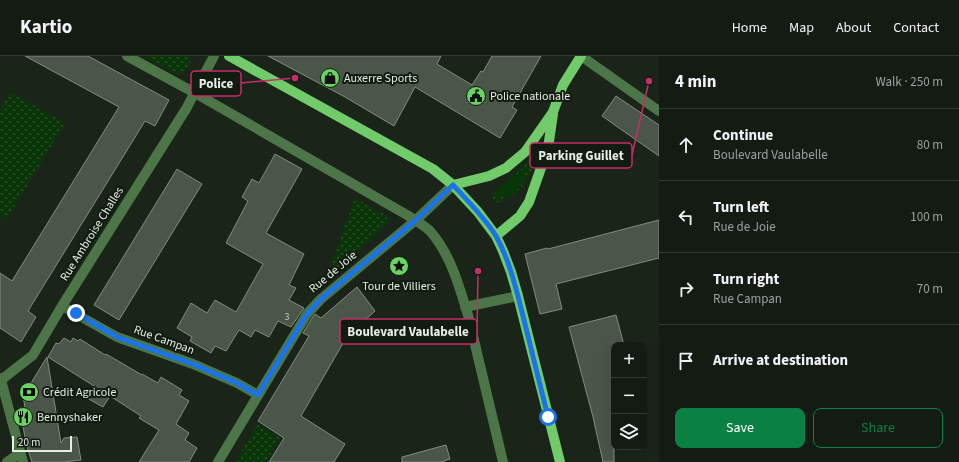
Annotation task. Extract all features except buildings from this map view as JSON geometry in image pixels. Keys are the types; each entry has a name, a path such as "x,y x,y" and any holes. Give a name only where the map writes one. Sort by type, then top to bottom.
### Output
{"main road":[{"path":"229,56 433,169 453,185 478,212 496,236 511,272 560,462"},
{"path":"496,236 520,216 529,202 548,148 553,112 563,85 581,56"},
{"path":"453,185 489,176 506,168 524,152 553,112"}],"street":[{"path":"127,56 195,93 416,220 429,230 449,260 466,308 503,462"},
{"name":"Rue Ambroise Challes","path":"1,379 33,355 62,306 186,109 214,56"},
{"path":"581,56 659,111"},
{"name":"Rue de Joie","path":"218,462 307,314 321,299 416,220 453,185"},
{"path":"466,308 518,296"},
{"name":"Rue Campan","path":"62,306 117,337 193,364 237,383 258,395"},
{"path":"1,379 22,458 7,462"}],"green space":[{"path":"144,56 190,56 190,65 182,74 175,73"},
{"path":"10,92 65,123 6,220 0,216 0,110"},
{"path":"533,157 536,159 534,166 522,187 510,197 495,203 493,199 493,192"},
{"path":"531,162 516,190 506,196 498,198 497,193"},
{"path":"355,198 392,219 325,282"},
{"path":"258,424 280,438 266,462 235,462"}],"place":[{"name":"Police","path":"295,78"},
{"name":"Auxerre Sports","path":"330,78"},
{"name":"Parking Guillet","path":"649,81"},
{"name":"Police nationale","path":"476,96"},
{"name":"Tour de Villiers","path":"399,266"},
{"name":"Boulevard Vaulabelle","path":"478,271"},
{"name":"Crédit Agricole","path":"29,392"},
{"name":"Bennyshaker","path":"23,417"}],"route":[{"path":"76,313 117,337 193,364 237,383 258,395 307,314 321,299 416,220 453,185 478,212 496,236 503,251 518,296 548,417"}]}
